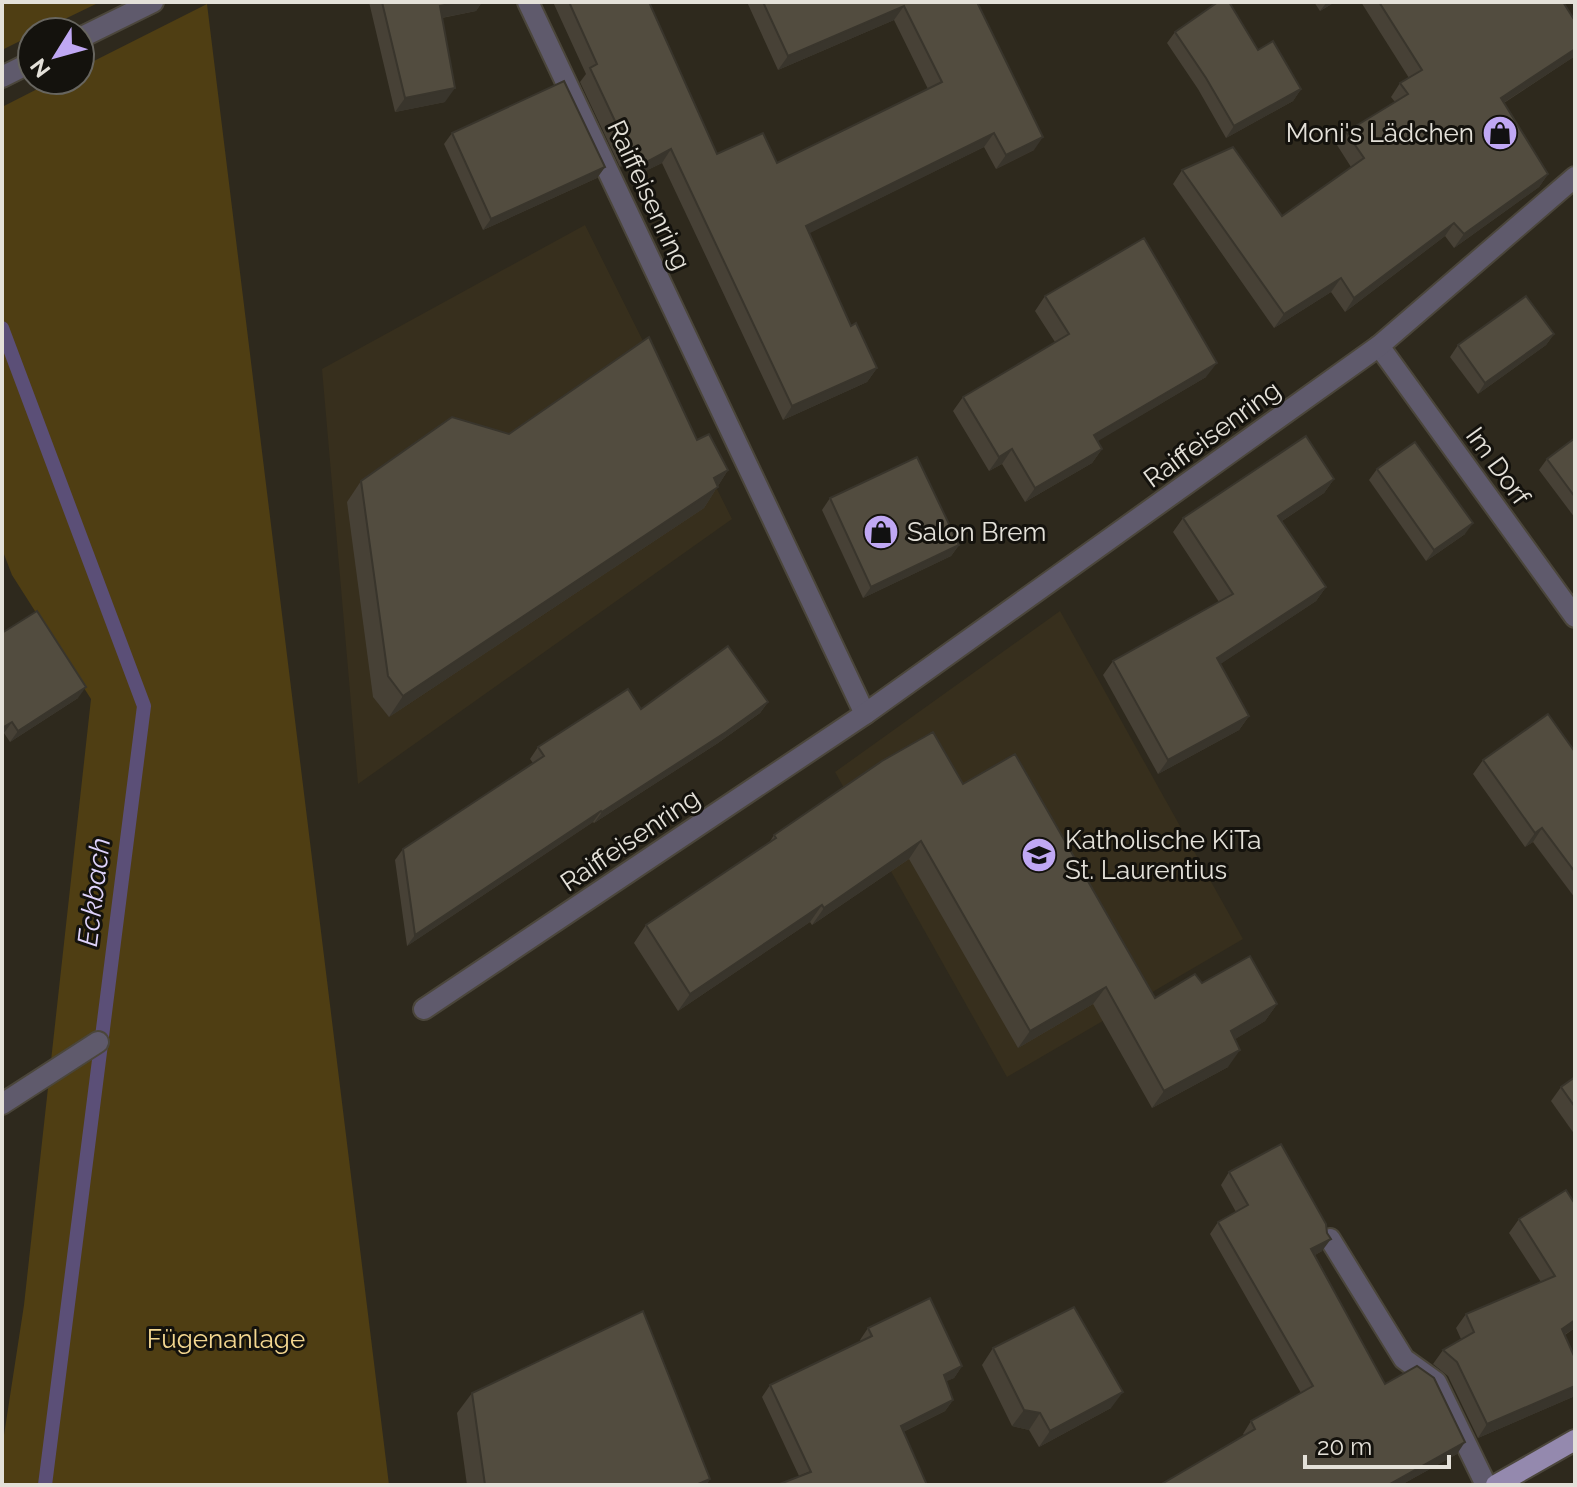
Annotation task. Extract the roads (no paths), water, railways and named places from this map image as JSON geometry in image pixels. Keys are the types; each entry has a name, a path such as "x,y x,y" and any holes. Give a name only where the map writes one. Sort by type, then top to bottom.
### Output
{"main road":[{"path":"1496,1485 1575,1440"}],"street":[{"path":"96,30 153,2"},
{"name":"Raiffeisenring","path":"528,2 865,714"},
{"name":"Raiffeisenring","path":"424,1009 865,714 1379,346 1575,177"},
{"name":"Im Dorf","path":"1379,346 1575,617"},
{"path":"2,1104 98,1042"},
{"path":"1330,1239 1404,1359 1436,1382 1486,1485"}],"waterway":[{"name":"Eckbach","path":"2,328 144,706 45,1485"}],"place":[{"name":"Moni's Lädchen","path":"1500,133"},
{"name":"Salon Brem","path":"881,532"},
{"name":"Katholische KiTa St. Laurentius","path":"1039,855"}],"park label":[{"name":"Fügenanlage","path":"226,1339"}]}
